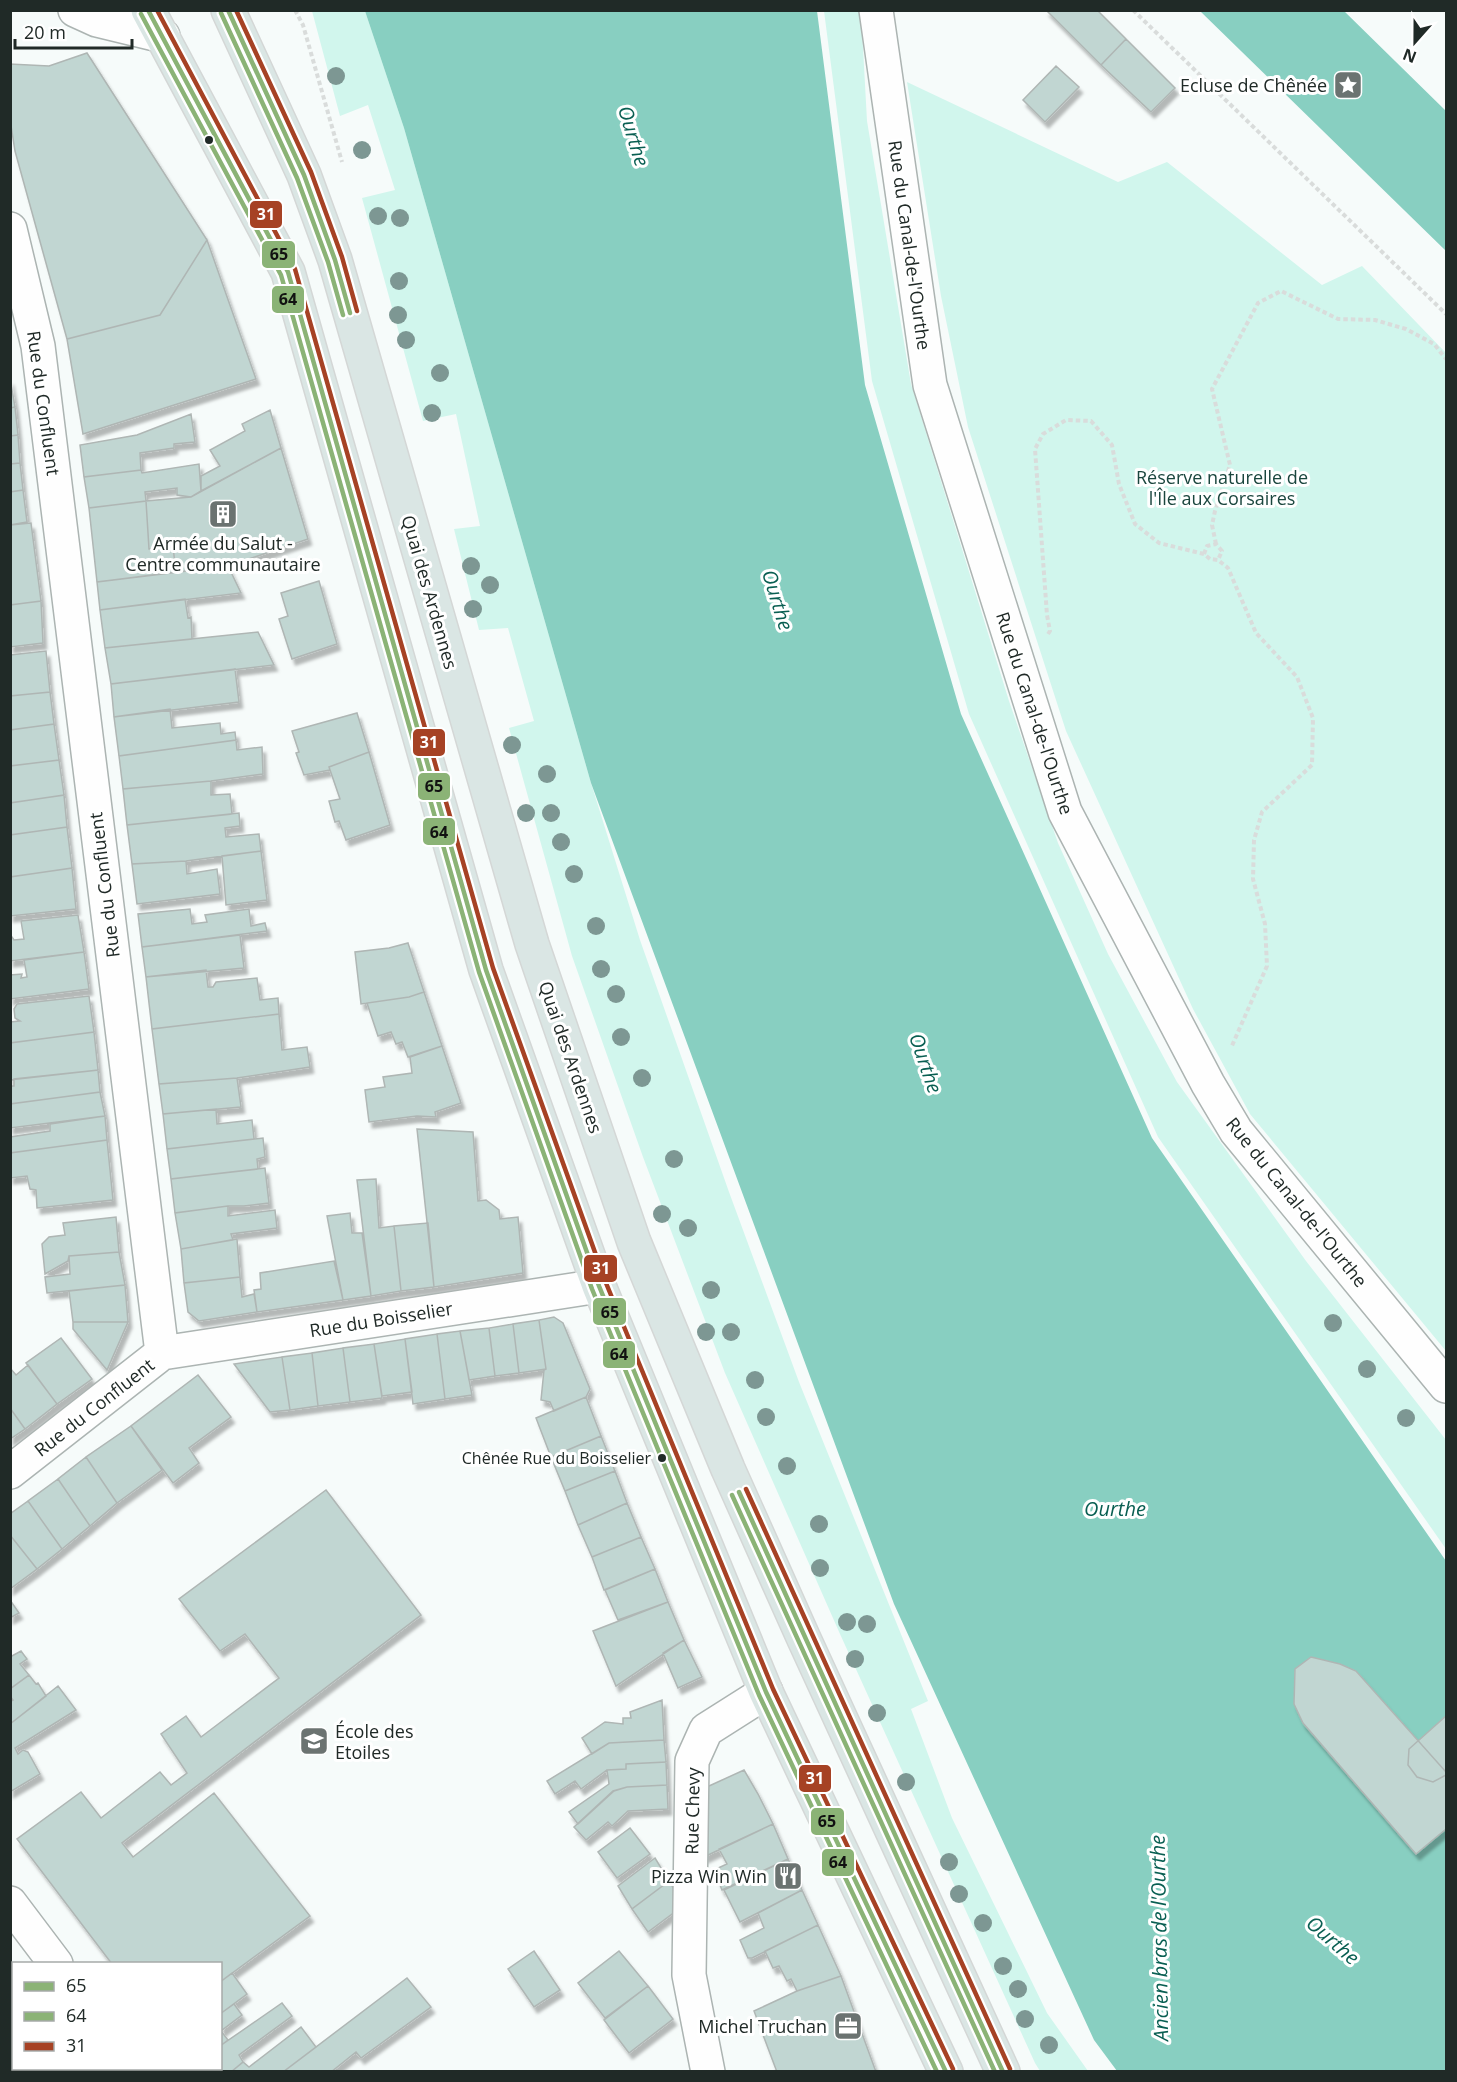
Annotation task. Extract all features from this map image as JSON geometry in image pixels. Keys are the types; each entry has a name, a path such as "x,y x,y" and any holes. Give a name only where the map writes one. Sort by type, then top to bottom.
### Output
{"main road":[{"name":"Quai des Ardennes","path":"228,10 304,175 335,260 532,944 634,1242 738,1490 1003,2072"},
{"path":"156,23 288,272 486,970 599,1286 766,1692 946,2072"}],"street":[{"path":"75,10 98,20 156,23"},
{"name":"Rue du Canal-de-l'Ourthe","path":"876,10 930,386 1065,812 1208,1084 1236,1131 1446,1386"},
{"name":"Rue du Confluent","path":"10,228 38,346 162,1353 10,1472"},
{"name":"Rue du Boisselier","path":"162,1353 599,1286"},
{"name":"Rue Chevy","path":"708,2072 689,1975 692,1761 706,1730 766,1692"},
{"path":"10,1903 54,1962"}],"path":[{"path":"295,10 303,25 344,172"},
{"path":"1133,10 1446,314"},
{"path":"1218,560 1222,550 1216,544 1212,525 1230,465 1212,389 1258,303 1281,291 1338,319 1375,320 1407,329 1434,344 1446,359"},
{"path":"1018,666 1050,631 1035,449 1043,434 1066,420 1091,421 1112,445 1119,484 1135,524 1159,543 1204,554 1210,559 1218,560 1228,568 1257,633 1297,677 1313,718 1312,765 1262,812 1254,840 1253,879 1265,924 1267,966 1223,1064 1208,1084"},
{"path":"1204,554 1207,546 1216,544"}],"green space":[{"path":"312,11 365,11 404,128 591,783 640,940 799,1382 928,1701 911,1709 952,1818 1047,2013 1088,2071 1040,2071 1035,2063 840,1634 725,1373 643,1157 572,956 509,728 534,721 508,628 479,630 454,529 480,526 456,414 423,421 362,198 395,190 368,105 340,116"},
{"path":"824,11 861,11 867,121 911,384 1009,701 1058,843 1108,954 1177,1082 1306,1261 1446,1440 1446,1549 1158,1137 969,714 872,381"},
{"name":"Réserve naturelle de l'Île aux Corsaires","path":"907,82 1118,182 1167,162 1322,285 1362,266 1446,353 1446,1351 1250,1114 1193,1009 1066,731 968,427 941,296"}],"water":[{"name":"Ourthe","path":"365,11 817,11 865,385 961,714 1152,1138 1446,1561 1446,1772 1356,1671 1340,1664 1311,1657 1295,1669 1294,1704 1303,1723 1416,1854 1446,1829 1446,2071 1117,2071 1094,2040 894,1604 591,783 404,128"},
{"path":"1200,11 1344,11 1446,111 1446,251"}],"building":[{"path":"1046,10 1097,10 1126,39 1101,65"},
{"path":"1126,39 1175,88 1151,112 1101,65"},
{"path":"87,53 207,240 160,315 67,339 15,151 10,119 10,64 49,66"},
{"path":"1056,66 1079,87 1045,122 1023,100"},
{"path":"207,240 256,379 83,434 67,339 160,315"},
{"path":"10,379 15,407 10,408"},
{"path":"15,407 18,435 10,436 10,408"},
{"path":"270,410 281,448 201,491 201,476 220,466 210,450 245,431 242,424"},
{"path":"191,414 195,442 174,444 174,448 140,453 141,470 84,477 80,445 137,435"},
{"path":"18,435 20,463 10,464 10,436"},
{"name":"Armée du Salut - Centre communautaire","path":"281,448 308,539 228,566 176,572 173,547 149,549 146,501 191,497"},
{"path":"20,463 23,490 10,492 10,464"},
{"path":"199,464 201,491 191,497 177,495 177,488 145,492 146,501 89,508 84,477 141,470 142,473"},
{"path":"23,490 27,522 10,525 10,492"},
{"path":"146,501 149,549 173,547 176,572 97,582 89,508"},
{"path":"31,523 41,601 10,605 10,525"},
{"path":"228,566 241,593 100,610 97,582"},
{"path":"319,581 337,644 292,659 279,619 288,616 281,593"},
{"path":"185,599 188,618 191,617 192,639 105,648 100,610"},
{"path":"41,601 43,643 10,647 10,605"},
{"path":"258,632 274,665 111,684 105,648"},
{"path":"46,651 50,692 10,696 10,655"},
{"path":"235,669 239,702 114,717 111,684"},
{"path":"50,692 54,724 10,730 10,696"},
{"path":"170,709 172,728 220,723 221,734 235,732 236,740 119,756 114,717"},
{"path":"357,713 369,752 329,767 330,770 304,775 296,753 299,752 292,731"},
{"path":"54,724 59,760 10,766 10,730"},
{"path":"236,740 237,750 262,747 263,774 123,789 119,756"},
{"path":"369,752 390,825 346,840 339,821 335,822 329,801 340,799 329,767"},
{"path":"59,760 64,795 10,803 10,766"},
{"path":"211,781 211,795 230,794 232,814 127,825 123,789"},
{"path":"64,795 67,827 10,835 10,803"},
{"path":"239,813 240,826 225,828 226,837 259,834 261,851 186,861 132,864 127,825"},
{"path":"67,827 72,868 10,877 10,835"},
{"path":"261,851 267,900 226,905 222,856"},
{"path":"186,861 187,874 217,869 220,894 137,904 132,864"},
{"path":"72,868 76,909 10,916 10,877"},
{"path":"190,909 192,924 207,922 205,915 249,909 251,926 265,923 267,931 142,947 138,914"},
{"path":"78,915 84,952 10,961 10,937 14,940 24,939 21,921"},
{"path":"240,935 244,968 146,977 142,947"},
{"path":"408,943 424,992 409,997 361,1004 355,952"},
{"path":"84,952 89,989 10,999 10,975 22,974 21,978 27,977 24,960"},
{"path":"206,970 208,987 213,987 216,982 257,978 260,1000 278,998 279,1014 152,1029 146,977"},
{"path":"424,992 442,1046 408,1057 402,1042 396,1044 391,1032 378,1036 367,1003 409,997"},
{"path":"89,996 94,1032 10,1043 10,1022 20,1021 15,1018 14,1009 17,1004"},
{"path":"279,1014 282,1050 307,1047 310,1067 237,1078 159,1084 152,1029"},
{"path":"94,1032 98,1070 10,1080 10,1043"},
{"path":"442,1046 461,1103 435,1112 436,1117 417,1116 369,1122 365,1090 385,1087 383,1077 412,1073 410,1057"},
{"path":"98,1070 100,1092 10,1104 10,1086 14,1086 14,1079"},
{"path":"237,1078 241,1107 163,1114 159,1084"},
{"path":"100,1092 105,1116 10,1128 10,1104"},
{"path":"216,1109 217,1124 252,1120 254,1139 167,1149 163,1114"},
{"path":"105,1116 107,1140 10,1153 10,1137 50,1131 50,1124"},
{"path":"417,1129 473,1132 478,1201 486,1200 499,1210 500,1219 518,1217 523,1273 434,1287"},
{"path":"263,1138 265,1157 257,1159 258,1169 171,1179 167,1149"},
{"path":"107,1140 113,1200 37,1208 36,1190 30,1189 27,1176 10,1178 10,1153"},
{"path":"265,1168 269,1203 175,1213 171,1179"},
{"path":"376,1179 379,1228 394,1226 401,1291 371,1296 357,1180"},
{"path":"228,1206 228,1216 275,1210 277,1228 231,1234 233,1240 181,1249 175,1213"},
{"path":"350,1213 352,1233 362,1233 371,1296 343,1300 327,1216"},
{"path":"116,1217 119,1252 69,1256 68,1261 45,1274 42,1244 49,1237 65,1235 63,1223"},
{"path":"428,1223 434,1287 401,1291 394,1226"},
{"path":"237,1239 240,1277 184,1283 181,1249"},
{"path":"119,1252 125,1285 47,1293 45,1277 70,1274 69,1256"},
{"path":"334,1261 343,1300 257,1312 254,1290 261,1289 260,1273"},
{"path":"240,1277 242,1297 254,1294 257,1312 199,1321 188,1312 184,1283"},
{"path":"125,1285 128,1322 73,1322 69,1291"},
{"path":"554,1317 563,1323 590,1389 586,1397 554,1411 550,1402 541,1400 544,1370 546,1369 539,1320"},
{"path":"539,1320 546,1369 519,1373 513,1324"},
{"path":"73,1322 128,1322 107,1370 73,1329"},
{"path":"513,1324 519,1373 495,1376 489,1328"},
{"path":"489,1328 495,1376 469,1380 460,1331"},
{"path":"460,1331 472,1395 445,1399 437,1334"},
{"path":"437,1334 445,1399 413,1404 405,1339"},
{"path":"61,1338 92,1379 57,1404 26,1363"},
{"path":"405,1339 412,1392 382,1396 374,1344"},
{"path":"374,1344 382,1398 350,1402 343,1348"},
{"path":"343,1348 350,1402 318,1406 312,1353"},
{"path":"312,1353 318,1406 290,1410 282,1357"},
{"path":"282,1357 290,1410 270,1412 234,1364"},
{"path":"28,1365 57,1404 25,1429 10,1408 10,1368 16,1375"},
{"path":"198,1375 231,1417 189,1448 199,1463 173,1483 131,1426"},
{"path":"586,1397 601,1436 551,1457 536,1418"},
{"path":"10,1408 25,1429 10,1439"},
{"path":"131,1426 162,1470 117,1503 86,1457"},
{"path":"601,1436 615,1471 565,1491 551,1457"},
{"path":"86,1457 117,1503 90,1526 58,1479"},
{"path":"615,1471 627,1503 578,1525 565,1491"},
{"path":"58,1479 90,1526 62,1549 28,1501"},
{"path":"326,1490 421,1615 122,1843 133,1857 214,1793 310,1916 222,1981 222,1962 110,1962 17,1839 81,1792 101,1818 160,1772 171,1785 187,1773 161,1734 186,1716 201,1737 279,1678 245,1634 220,1651 179,1599"},
{"path":"28,1501 62,1549 37,1569 10,1535 10,1514"},
{"path":"627,1503 641,1537 592,1557 578,1525"},
{"path":"10,1535 37,1569 10,1589"},
{"path":"641,1537 655,1569 604,1590 592,1557"},
{"path":"655,1569 668,1602 618,1620 605,1590"},
{"path":"10,1600 19,1613 10,1618"},
{"path":"668,1602 684,1640 616,1686 593,1631"},
{"path":"684,1640 702,1677 678,1688 663,1653"},
{"path":"21,1651 27,1659 20,1664 29,1675 10,1689 10,1657"},
{"path":"1311,1657 1340,1664 1356,1671 1446,1772 1446,1829 1416,1854 1303,1723 1294,1704 1295,1669"},
{"path":"29,1675 36,1684 38,1683 46,1696 10,1724 10,1702 13,1700 10,1696 10,1689"},
{"path":"58,1686 76,1710 15,1748 18,1754 23,1750 28,1752 40,1774 10,1792 10,1724"},
{"path":"662,1700 664,1740 609,1743 592,1754 582,1738 605,1722 623,1724 623,1718 631,1718 630,1712"},
{"path":"1446,1716 1446,1775 1433,1782 1417,1777 1408,1765 1409,1749"},
{"path":"664,1740 666,1762 626,1764 626,1769 607,1770 581,1789 575,1781 555,1794 547,1781 609,1743"},
{"path":"666,1762 667,1785 627,1787 614,1791 578,1824 569,1812 609,1784 607,1770 626,1769 626,1764"},
{"path":"744,1770 773,1824 704,1857 698,1791"},
{"path":"667,1785 668,1809 628,1811 612,1826 608,1822 586,1840 574,1827 613,1791 627,1787"},
{"path":"773,1824 788,1859 722,1890 714,1870 727,1864 719,1849"},
{"path":"630,1828 650,1854 617,1878 598,1852"},
{"path":"655,1858 669,1881 632,1909 618,1886"},
{"path":"788,1859 802,1890 740,1922 724,1890"},
{"path":"669,1881 684,1905 648,1932 632,1909"},
{"path":"802,1890 818,1925 748,1958 740,1940 764,1928 758,1913"},
{"path":"818,1925 841,1976 797,1991 791,1979 787,1981 779,1966 773,1968 765,1951"},
{"path":"534,1951 560,1990 534,2007 508,1969"},
{"path":"619,1951 648,1986 605,2018 578,1983"},
{"path":"10,1965 12,1966 12,1992 10,1994"},
{"path":"232,1973 247,1994 222,2013 222,1980"},
{"path":"841,1976 876,2072 777,2072 754,2011 797,1991"},
{"path":"407,1978 431,2007 361,2058 356,2052 331,2072 283,2072"},
{"path":"648,1986 673,2019 629,2053 604,2020"},
{"path":"12,1992 12,2042 10,2045 10,1994"},
{"path":"282,2003 292,2016 239,2055 243,2062 231,2072 188,2072 190,2070 222,2070 222,2045"},
{"path":"234,2004 242,2015 222,2030 222,2013"},
{"path":"301,2027 316,2047 283,2072 231,2072 243,2062 249,2067"},
{"path":"222,2032 228,2040 222,2044"},
{"path":"12,2042 12,2070 20,2070 19,2072 10,2072 10,2045"},
{"path":"20,2070 67,2070 65,2072 19,2072"}],"transit line":[{"name":"65","path":"148,10 288,272 486,970 599,1286 766,1692 946,2072"},
{"name":"31","path":"157,10 295,269 493,968 606,1283 773,1689 953,2069"},
{"name":"65","path":"228,10 304,175 335,260 350,313"},
{"name":"31","path":"236,10 311,172 342,257 357,311"},
{"name":"64","path":"221,13 297,178 328,262 343,315"},
{"name":"64","path":"141,14 281,275 479,972 592,1289 759,1695 937,2072"},
{"name":"31","path":"746,1489 1010,2069"},
{"name":"65","path":"739,1492 1003,2072"},
{"name":"64","path":"732,1495 995,2072"}],"place":[{"name":"Ecluse de Chênée","path":"1348,85"},
{"name":"Armée du Salut - Centre communautaire","path":"223,514"},
{"name":"Chênée Rue du Boisselier","path":"662,1458"},
{"name":"École des Etoiles","path":"314,1741"},
{"name":"Pizza Win Win","path":"788,1876"},
{"name":"Michel Truchan","path":"848,2026"}],"water label":[{"name":"Ancien bras de l'Ourthe","path":"1159,1938"}]}
